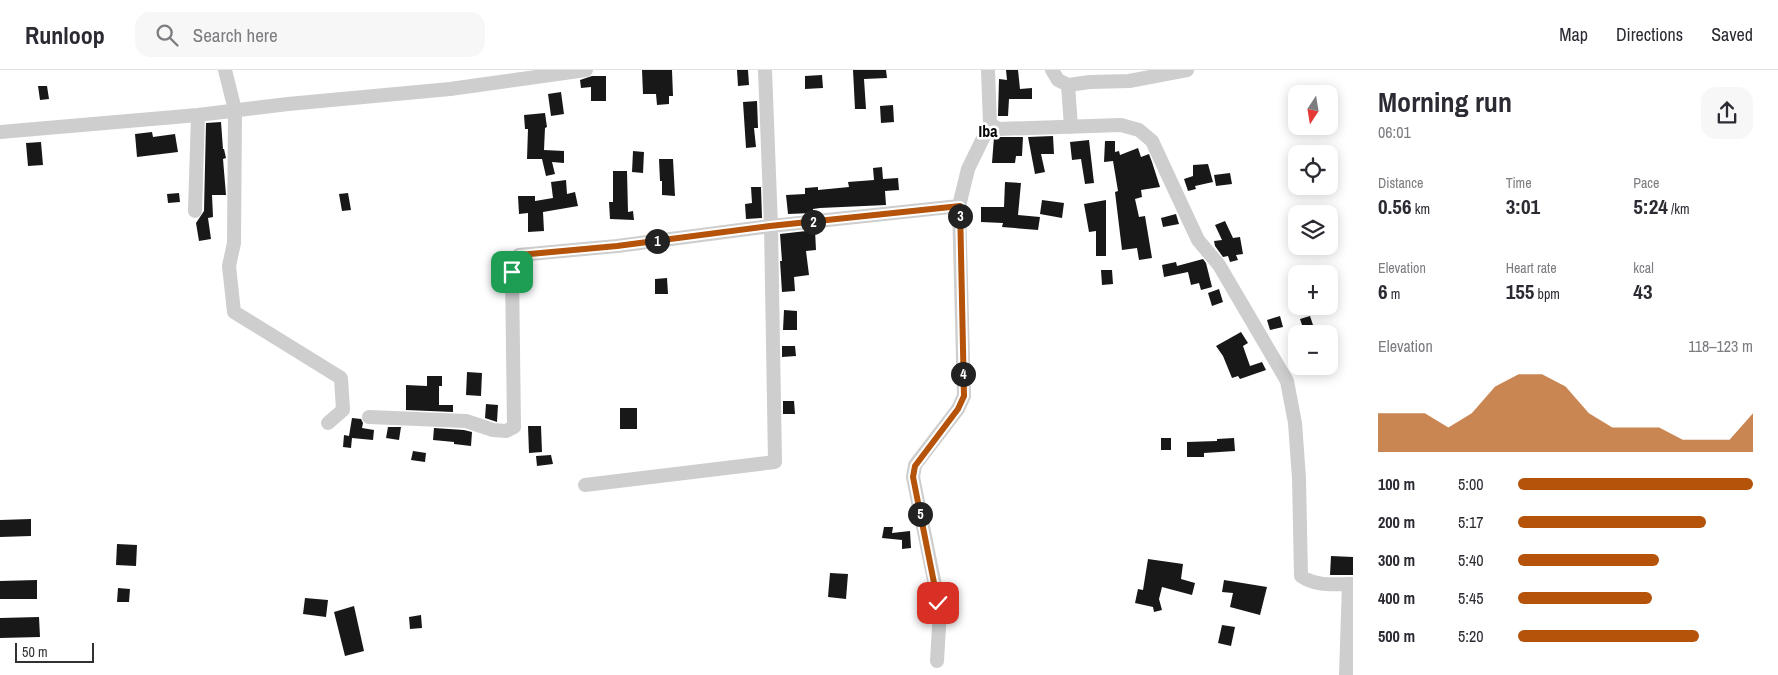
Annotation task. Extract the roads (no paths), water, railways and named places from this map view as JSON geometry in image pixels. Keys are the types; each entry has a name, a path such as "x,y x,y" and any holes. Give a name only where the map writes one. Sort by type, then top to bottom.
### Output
{"street":[{"path":"225,70 235,110 234,243 229,266 234,312 341,378 343,410 328,423"},
{"path":"0,132 198,115 450,89 586,70"},
{"path":"585,485 775,462 765,70"},
{"path":"937,661 940,610 913,477 915,466 958,409 964,396 960,206 968,169 990,124 988,70"},
{"path":"1052,70 1058,80 1068,85 1090,76 1187,70"},
{"path":"1068,85 1070,127"},
{"path":"194,211 198,115"},
{"path":"990,124 998,129 1121,125 1139,130 1152,141 1198,240 1219,265 1287,381 1295,422 1299,478 1301,576 1310,582 1330,585 1351,584 1346,675"},
{"path":"369,417 466,421 499,431 506,431 514,427 512,272 519,255 617,246 770,226 960,206"}],"district":[{"name":"Iba","path":"988,131"}]}
